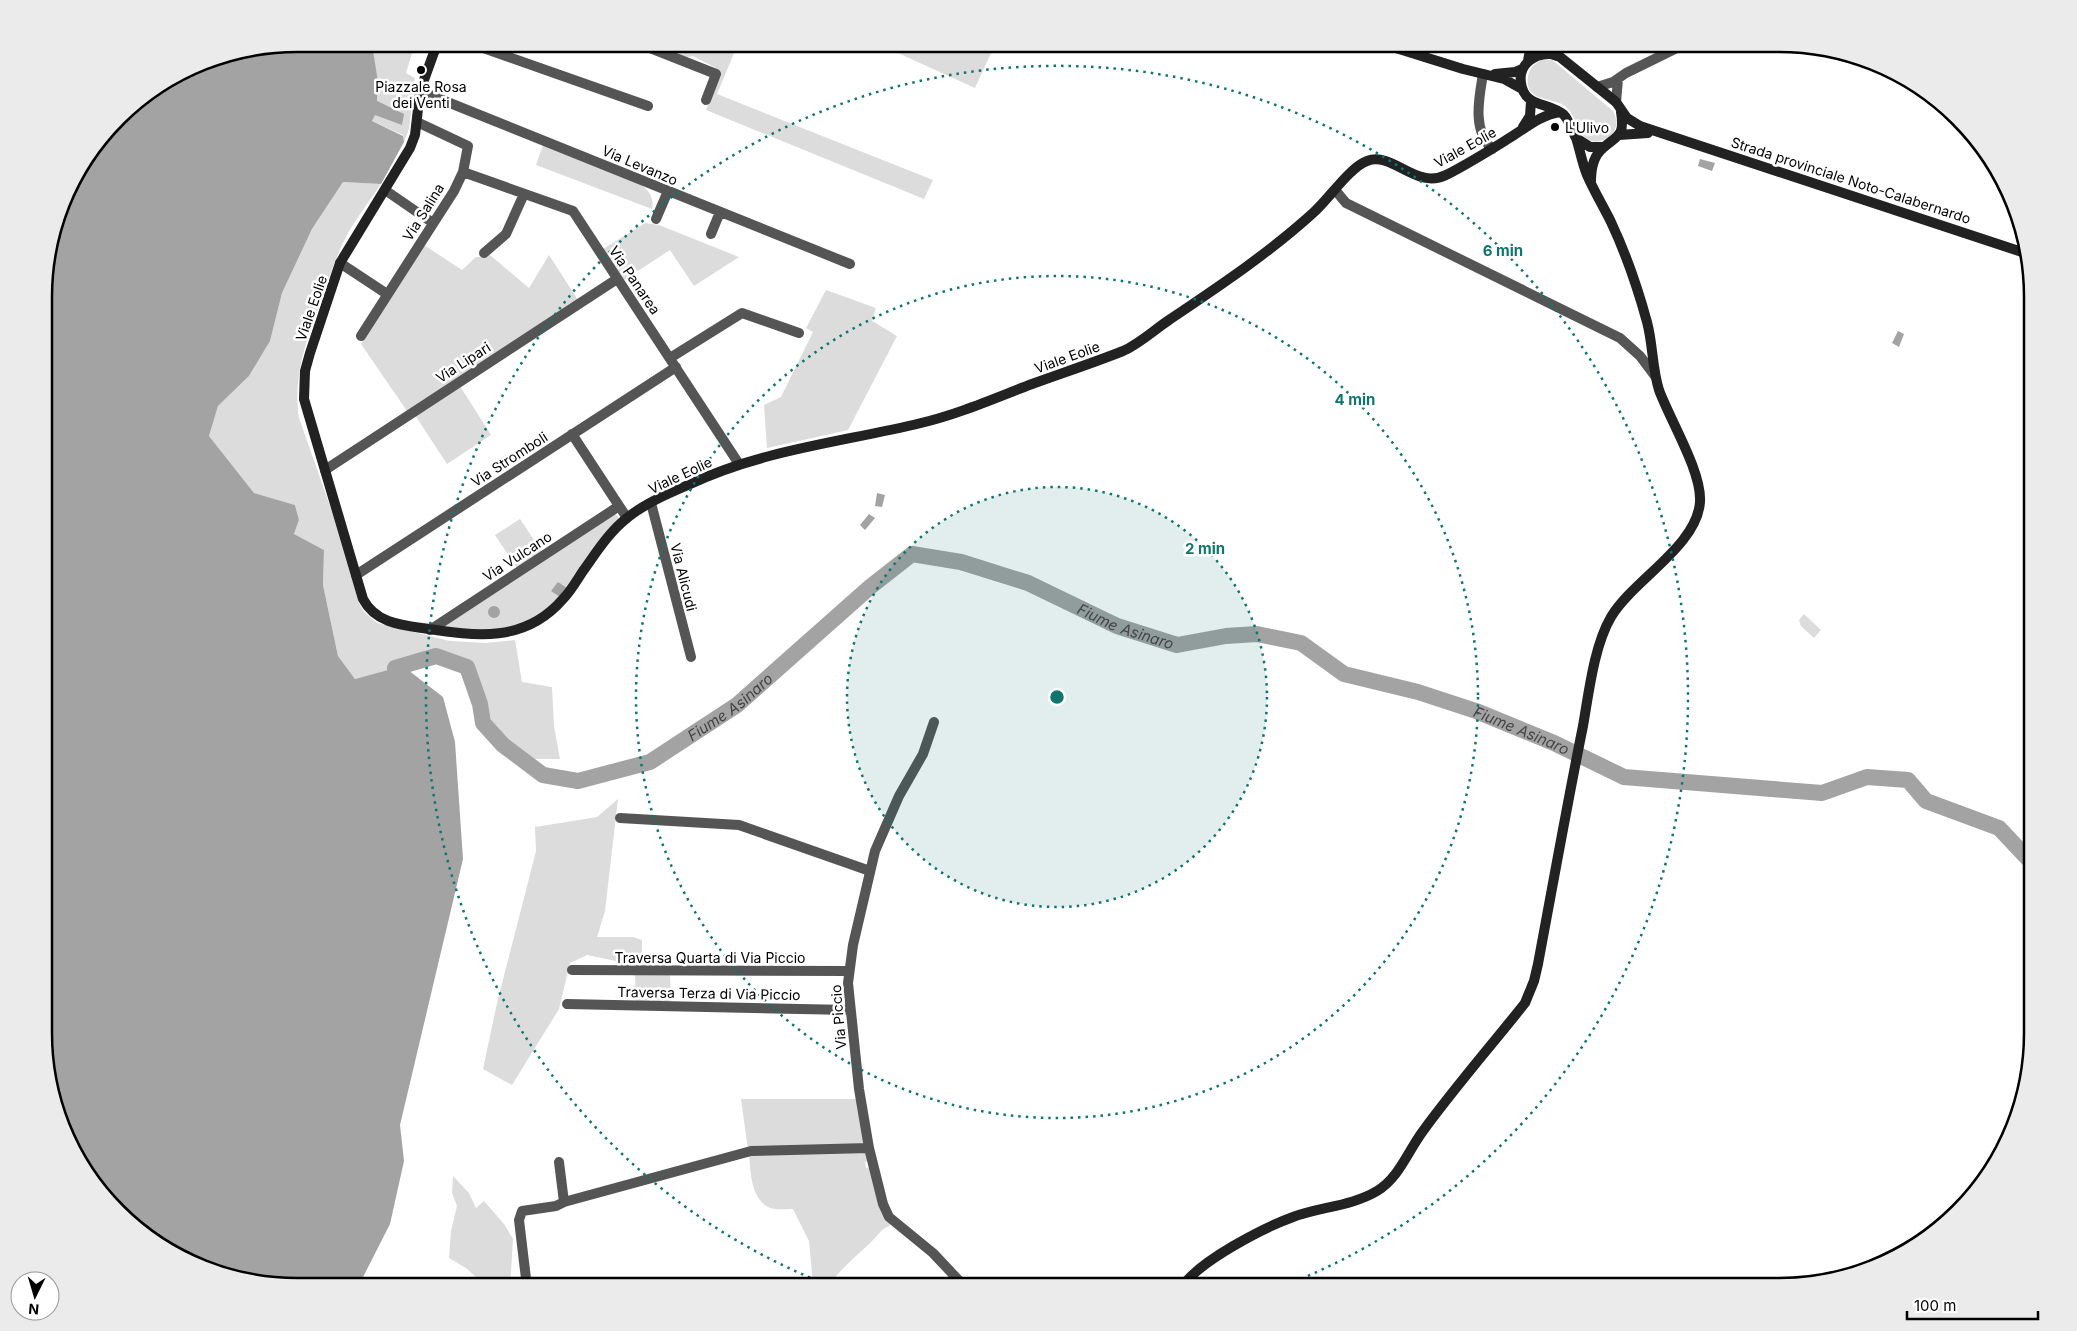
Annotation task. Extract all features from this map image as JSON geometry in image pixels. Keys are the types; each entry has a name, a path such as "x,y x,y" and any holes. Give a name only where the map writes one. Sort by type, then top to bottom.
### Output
{"street":[{"name":"Viale Eolie","path":"434,52 420,91 410,148 340,263 310,353 304,384 306,410 363,599 368,608 376,616 408,626 485,635 501,635 520,630 536,622 561,602 609,535 627,518 651,503 690,484 739,464 924,422 967,409 1127,349 1213,290 1278,242 1313,213 1364,162 1384,160 1417,176 1436,179 1492,149 1544,116 1560,112"},
{"path":"495,52 648,106"},
{"path":"660,52 716,74 706,100"},
{"path":"1190,1278 1198,1268 1258,1233 1293,1217 1357,1200 1376,1192 1395,1174 1422,1132 1525,1003 1534,981 1538,964 1569,793 1603,632 1616,608 1683,540 1695,524 1700,503 1699,485 1663,401 1655,376 1645,315 1616,234 1587,175 1576,138 1566,117 1560,112 1531,101 1522,89 1511,82 1409,52"},
{"path":"1522,89 1525,65 1529,52"},
{"path":"1597,86 1609,84 1626,73 1669,52"},
{"path":"1486,74 1508,74 1543,53 1560,57 1616,102 1621,112 1633,123 1664,134"},
{"path":"1486,74 1479,130 1486,143 1492,149"},
{"path":"1616,102 1618,79"},
{"name":"Via Levanzo","path":"420,91 850,264"},
{"path":"1515,135 1530,116 1531,101"},
{"path":"1591,182 1591,168 1604,147 1614,141 1619,135 1622,127 1621,112"},
{"name":"Via Salina","path":"361,336 454,191 462,172 468,146 416,122"},
{"path":"1619,135 1638,132 1664,134"},
{"name":"Strada provinciale Noto-Calabernardo","path":"1664,134 2020,251"},
{"path":"1576,138 1590,147 1604,147"},
{"name":"Via Panarea","path":"462,172 573,211 739,464"},
{"path":"385,190 433,223"},
{"path":"1336,191 1346,203 1620,338 1640,356 1655,376"},
{"path":"656,219 668,192"},
{"path":"484,253 506,234 524,194"},
{"path":"711,234 720,212"},
{"path":"340,263 387,294"},
{"name":"Via Lipari","path":"325,470 618,278"},
{"name":"Via Stromboli","path":"356,575 572,434 742,313 799,333"},
{"path":"572,434 627,518"},
{"name":"Via Alicudi","path":"651,503 691,657"},
{"name":"Via Vulcano","path":"430,630 619,506"},
{"name":"Via Piccio","path":"934,722 923,754 899,796 875,850 848,971 850,1010 859,1089 869,1148 883,1204 889,1217 933,1253 957,1278"},
{"path":"620,818 739,826 870,871"},
{"name":"Traversa Quarta di Via Piccio","path":"572,970 848,971"},
{"name":"Traversa Terza di Via Piccio","path":"567,1004 850,1010"},
{"path":"526,1278 519,1220 522,1211 556,1206 564,1202 751,1151 869,1148"},
{"path":"559,1162 564,1202"}],"shaded area":[{"path":"373,52 413,52 406,73 415,78 409,129 404,142 403,135 372,121 378,92"},
{"path":"373,52 378,82 377,101 404,114 402,125 375,115 372,121 403,136 404,142 381,184 343,182 312,229 282,293 270,341 249,376 218,406 209,436 254,493 295,505 299,520 294,534 324,550 323,585 338,656 355,679 395,668 408,670 443,697 455,742 463,859 400,1125 404,1161 390,1224 363,1278 282,1278 250,1274 204,1260 175,1246 148,1228 124,1207 103,1183 85,1156 71,1127 61,1097 53,1049 52,298 57,250 71,204 85,175 103,148 136,113 175,85 204,71 250,57 282,53"},
{"path":"670,52 735,52 717,94 933,180 924,199 706,110 720,73 714,67 693,56 684,58"},
{"path":"896,52 989,52 991,53 975,88"},
{"path":"1542,60 1552,60 1613,111 1616,124 1614,131 1609,136 1601,141 1587,139 1565,106 1540,98 1530,91 1528,77 1531,68"},
{"path":"543,145 635,180 651,196 652,209 536,165"},
{"path":"1700,159 1715,163 1712,171 1698,166"},
{"path":"343,182 381,184 351,228 336,259 303,354 297,402 299,418 332,512 359,603 364,612 377,623 450,641 486,643 515,640 522,682 552,687 554,726 560,759 515,759 490,740 477,719 470,686 458,667 445,663 431,662 408,670 395,668 355,679 338,656 323,585 324,550 294,534 299,520 295,505 254,493 209,436 218,406 249,376 270,341 282,293 312,229"},
{"path":"645,223 659,225 739,257 694,286 670,250 624,280 603,249"},
{"path":"424,245 462,270 476,257 487,257 490,255 529,288 549,255 578,300 407,411 361,344"},
{"path":"826,290 876,308 872,321 897,336 848,430 767,448 764,405 781,397 813,332 806,328"},
{"path":"1898,331 1904,334 1899,347 1892,343"},
{"path":"460,386 491,435 447,464 415,415"},
{"path":"877,493 885,495 882,507 875,506"},
{"path":"612,514 617,515 619,519 579,575 564,593 547,608 528,620 508,628 484,630 442,627"},
{"path":"869,514 875,518 865,530 860,525"},
{"path":"520,519 542,552 517,568 495,535"},
{"path":"558,582 567,588 560,597 551,591"},
{"path":"494,606 500,612 494,618 488,612"},
{"path":"1804,614 1821,630 1814,638 1801,626 1799,620"},
{"path":"618,799 605,911 597,937 633,937 642,940 642,968 622,966 616,961 587,955 570,963 559,1009 512,1085 483,1069 497,1003 536,851 535,827 597,817"},
{"path":"635,973 670,974 671,1004 636,1003"},
{"path":"741,1099 858,1099 865,1142 860,1146 748,1150"},
{"path":"865,1152 870,1160 865,1162 866,1168 872,1167 890,1226 882,1231 835,1278 812,1278 809,1241 793,1209 770,1208 763,1204 753,1184 749,1154"},
{"path":"453,1176 469,1193 476,1208 484,1201 504,1224 513,1239 511,1278 477,1278 466,1268 449,1258 451,1231 457,1206 452,1193"}],"waterway":[{"name":"Fiume Asinaro","path":"395,668 436,656 467,667 480,704 483,723 503,745 543,775 578,781 650,762 737,705 870,587 912,554 961,562 1028,583 1117,626 1177,645 1226,636 1257,634 1301,643 1344,674 1418,692 1476,711 1554,743 1624,777 1822,793 1867,777 1908,780 1926,801 1999,828 2024,854"}],"place":[{"name":"Piazzale Rosa dei Venti","path":"421,70"},
{"name":"L'Ulivo","path":"1555,127"}]}
